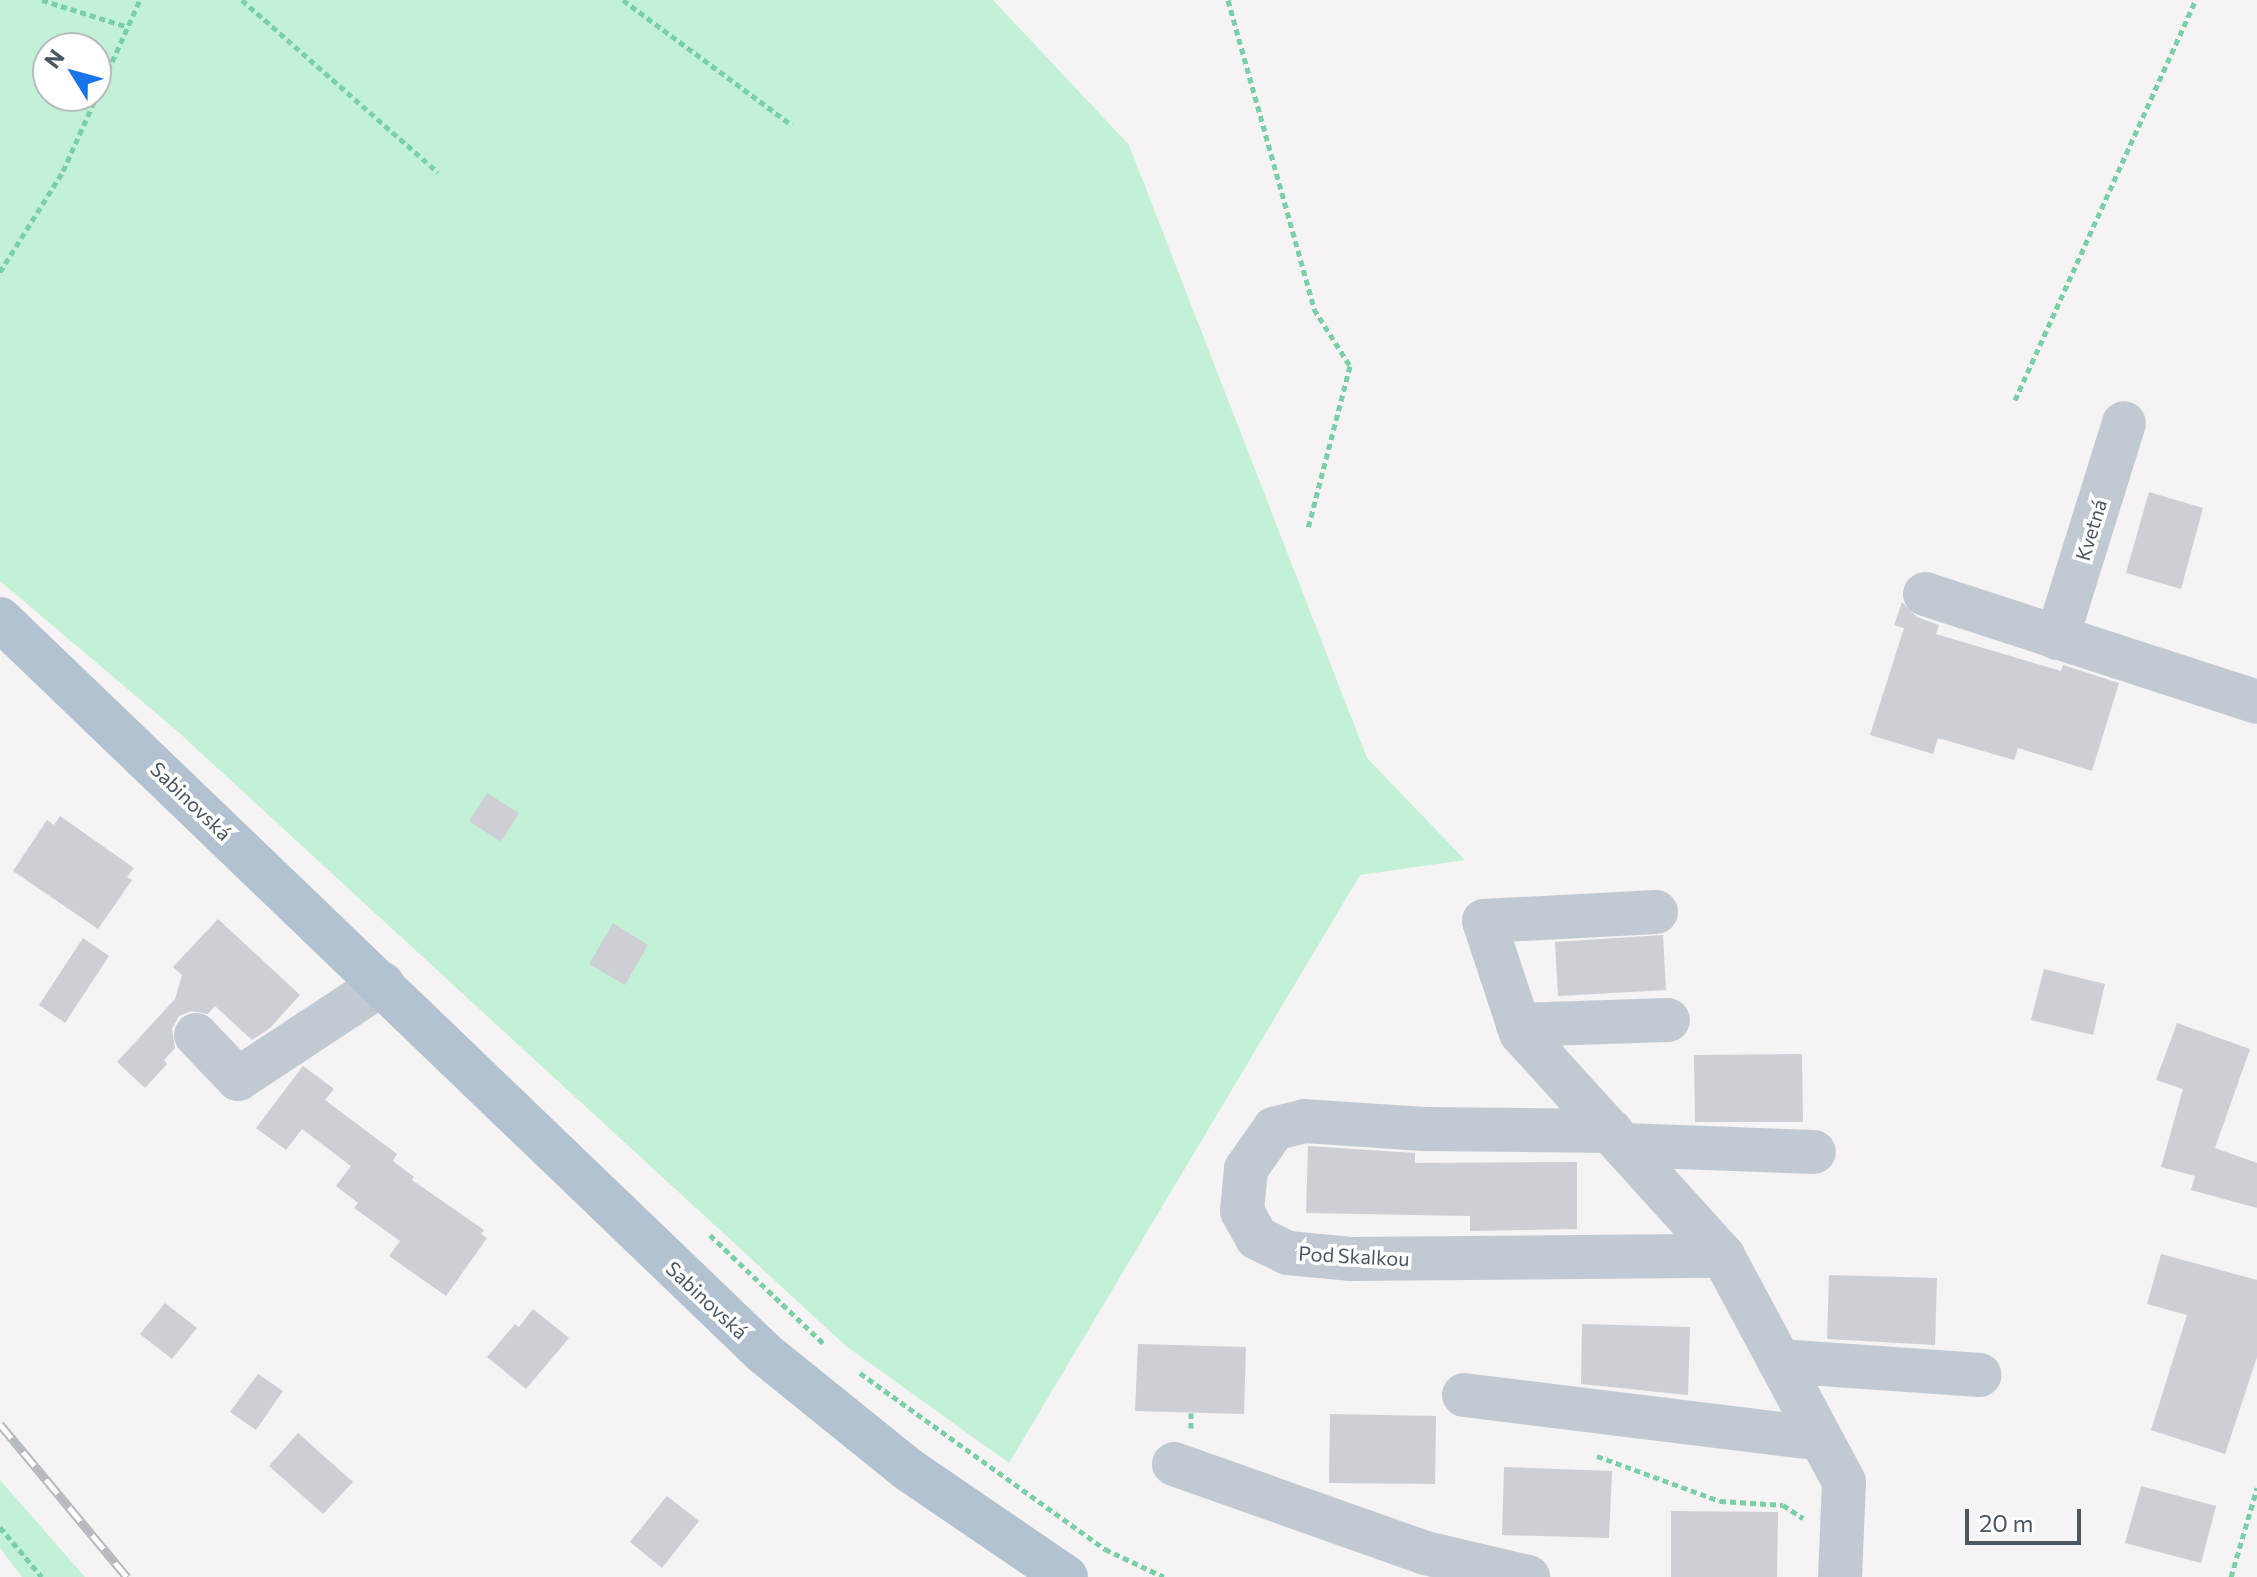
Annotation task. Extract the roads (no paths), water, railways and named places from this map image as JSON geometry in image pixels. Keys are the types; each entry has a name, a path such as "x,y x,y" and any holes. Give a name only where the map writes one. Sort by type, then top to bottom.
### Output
{"main road":[{"name":"Sabinovská","path":"0,619 774,1362 909,1470 1066,1577"}],"street":[{"name":"Kvetná","path":"2057,638 2124,423"},
{"path":"1925,594 2257,702"},
{"path":"1656,912 1484,921 1521,1033 1723,1256 1844,1482 1842,1562"},
{"path":"196,1035 238,1079 382,984"},
{"path":"1518,1025 1668,1020"},
{"name":"Pod Skalkou","path":"1723,1256 1350,1259 1288,1253 1257,1238 1242,1211 1246,1169 1274,1129 1305,1121 1814,1152"},
{"path":"1779,1361 1980,1375"},
{"path":"1464,1395 1820,1439"},
{"path":"1174,1464 1425,1553 1528,1577"}],"railway":[{"path":"0,1424 127,1577"}]}
